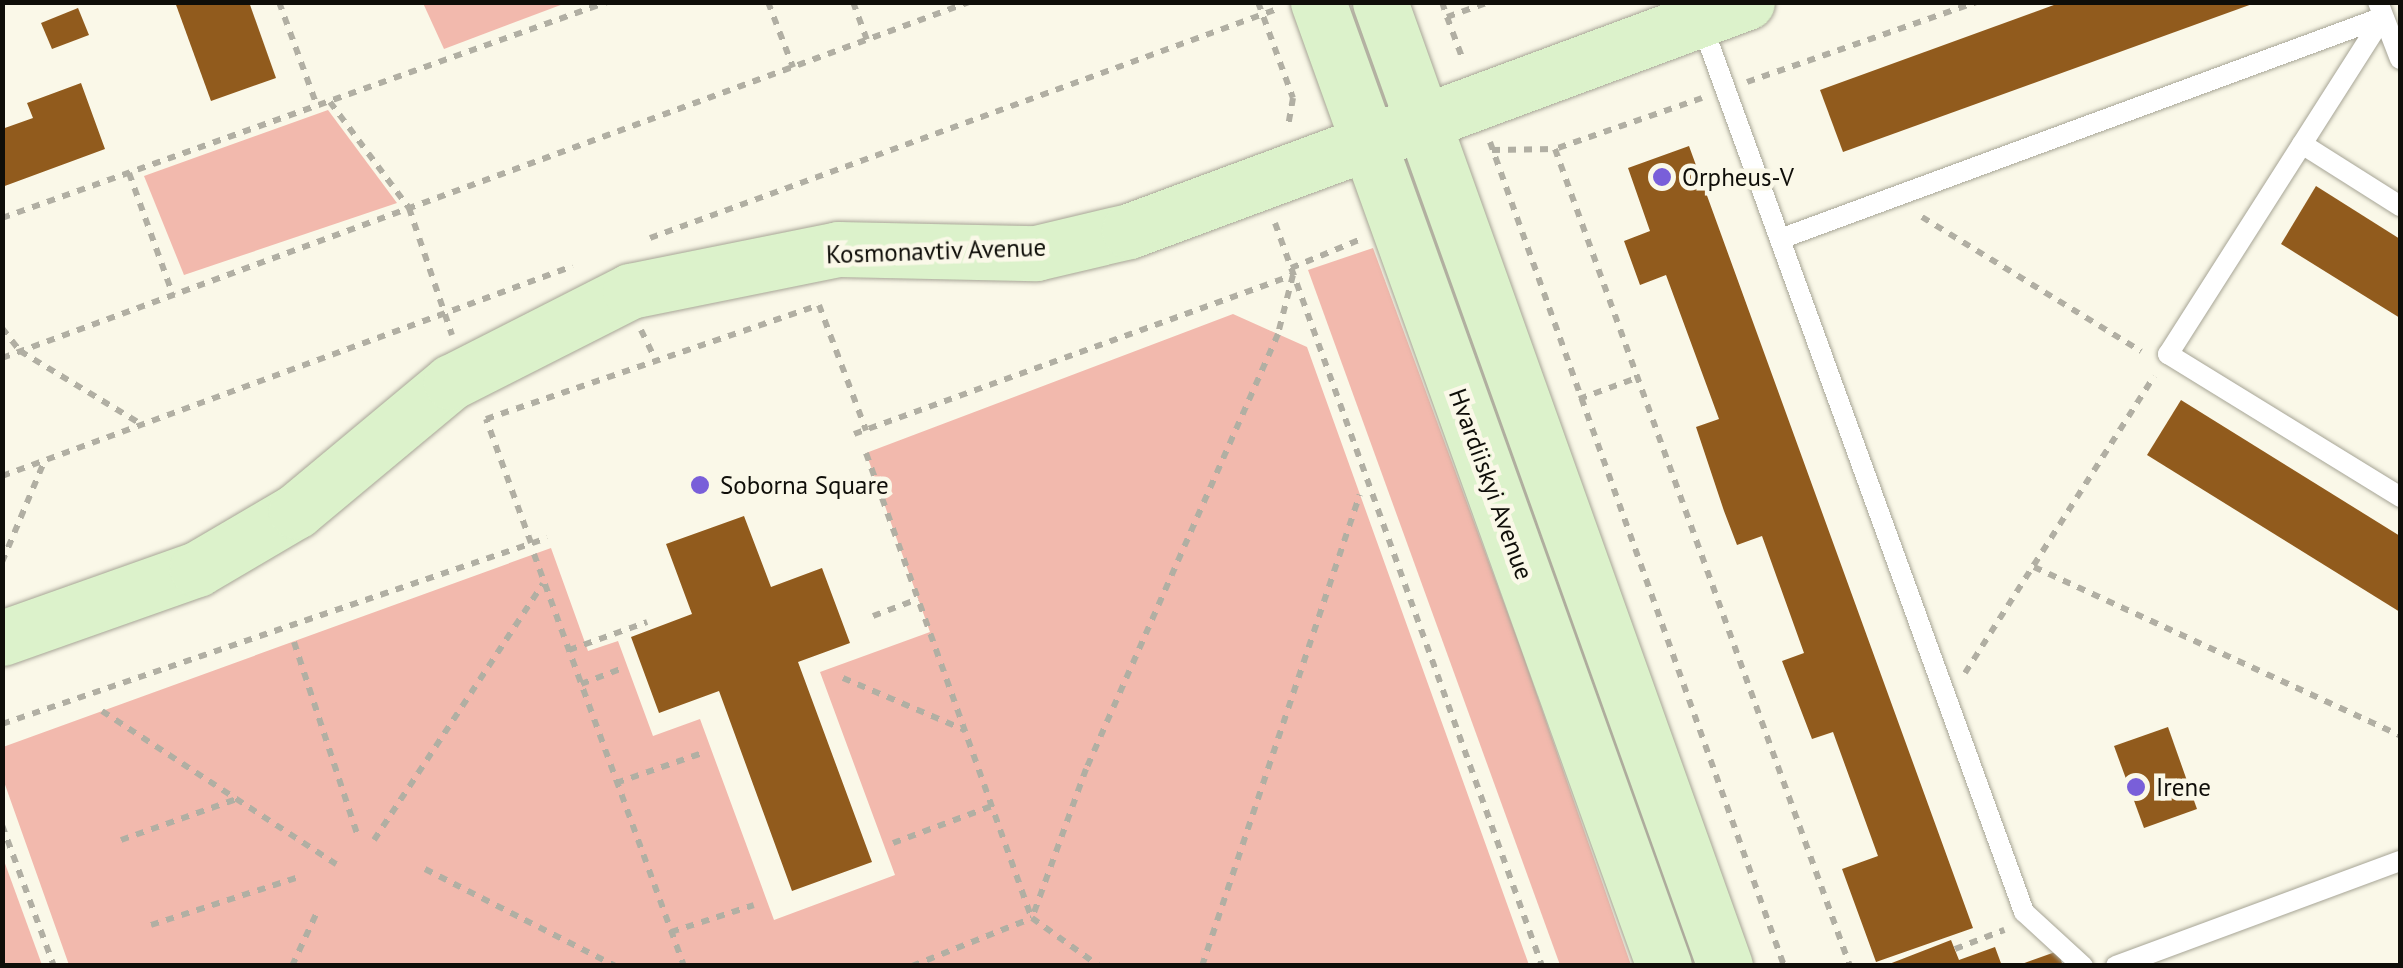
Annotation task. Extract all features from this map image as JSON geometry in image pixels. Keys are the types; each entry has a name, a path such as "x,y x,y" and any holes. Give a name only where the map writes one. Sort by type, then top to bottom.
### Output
{"main road":[{"name":"Hvardiiskyi Avenue","path":"1318,2 1664,966"},
{"path":"1380,2 1725,966"},
{"name":"Kosmonavtiv Avenue","path":"2,638 197,568 296,511 452,382 630,290 838,249 1036,252 1130,231 1422,121 1485,125 1724,11"}],"lane":[{"path":"1780,239 2381,10"},
{"path":"2381,10 2400,59"},
{"path":"2381,10 2302,144 2165,359 2400,497"},
{"path":"1724,11 1726,90 1948,701 2033,919 2083,966"},
{"path":"2302,144 2400,206"},
{"path":"2116,966 2400,861"}],"path":[{"path":"279,2 317,106"},
{"path":"2,218 607,2"},
{"path":"768,2 793,67"},
{"path":"852,2 867,40"},
{"path":"2,358 969,2"},
{"path":"1258,2 1294,98 1273,219 1542,966"},
{"path":"1442,2 1784,966"},
{"path":"1447,18 1489,2"},
{"path":"1485,125 1555,149 1977,2"},
{"path":"330,102 410,208 445,313"},
{"path":"1555,149 1850,966"},
{"path":"129,173 173,295"},
{"path":"1891,198 2165,359 1948,701"},
{"path":"854,434 1293,275"},
{"path":"912,966 1032,918 1086,769 1278,334 1293,275"},
{"path":"532,543 486,419 819,305 866,430"},
{"path":"2,328 20,351 142,424"},
{"path":"1580,399 1639,377"},
{"path":"866,452 1032,918 1098,966"},
{"path":"2,562 44,460"},
{"path":"1202,966 1360,494"},
{"path":"2,724 547,538"},
{"path":"534,554 684,966"},
{"path":"2033,566 2400,735"},
{"path":"374,840 544,583"},
{"path":"873,616 918,599"},
{"path":"569,650 647,622"},
{"path":"294,642 358,837"},
{"path":"581,684 622,668"},
{"path":"843,678 964,730"},
{"path":"102,711 336,864"},
{"path":"616,784 702,753"},
{"path":"121,840 237,799"},
{"path":"893,843 992,806"},
{"path":"2,825 54,966"},
{"path":"425,869 615,966"},
{"path":"151,925 302,876"},
{"path":"671,932 754,905"},
{"path":"292,966 318,910"},
{"path":"1955,949 2033,919"}],"shaded area":[{"path":"423,3 566,3 444,49"},
{"path":"328,110 397,203 184,275 144,176"},
{"path":"1373,248 1522,652 1631,965 1560,965 1308,270"},
{"path":"1233,314 1307,347 1529,965 69,965 3,779 3,747 551,548 588,651 618,641 653,736 700,719 774,920 895,875 820,672 930,632 866,453"},
{"path":"3,858 42,965 3,965"}],"building":[{"path":"175,2 249,2 276,78 211,101"},
{"path":"2062,2 2255,3 1843,152 1820,90"},
{"path":"78,8 89,35 52,49 41,23"},
{"path":"81,83 105,149 2,187 2,129 33,118 27,103"},
{"path":"1689,146 1973,928 1876,962 1842,869 1878,856 1833,732 1812,739 1782,661 1804,653 1762,536 1737,545 1724,511 1696,427 1719,419 1666,275 1640,285 1624,241 1650,231 1628,168"},
{"path":"2316,186 2400,239 2400,318 2281,244"},
{"path":"2181,400 2400,536 2400,612 2147,455"},
{"path":"744,516 771,587 822,568 850,643 798,662 872,862 792,891 719,691 659,713 631,637 692,614 666,544"},
{"path":"2168,727 2197,809 2144,828 2114,746"},
{"path":"1951,940 1959,960 1995,947 2002,966 1884,966"},
{"path":"2058,951 2063,966 2019,966 2019,965"}],"place":[{"name":"Orpheus-V","path":"1662,177"},
{"name":"Soborna Square","path":"700,485"},
{"name":"Irene","path":"2136,787"}]}
